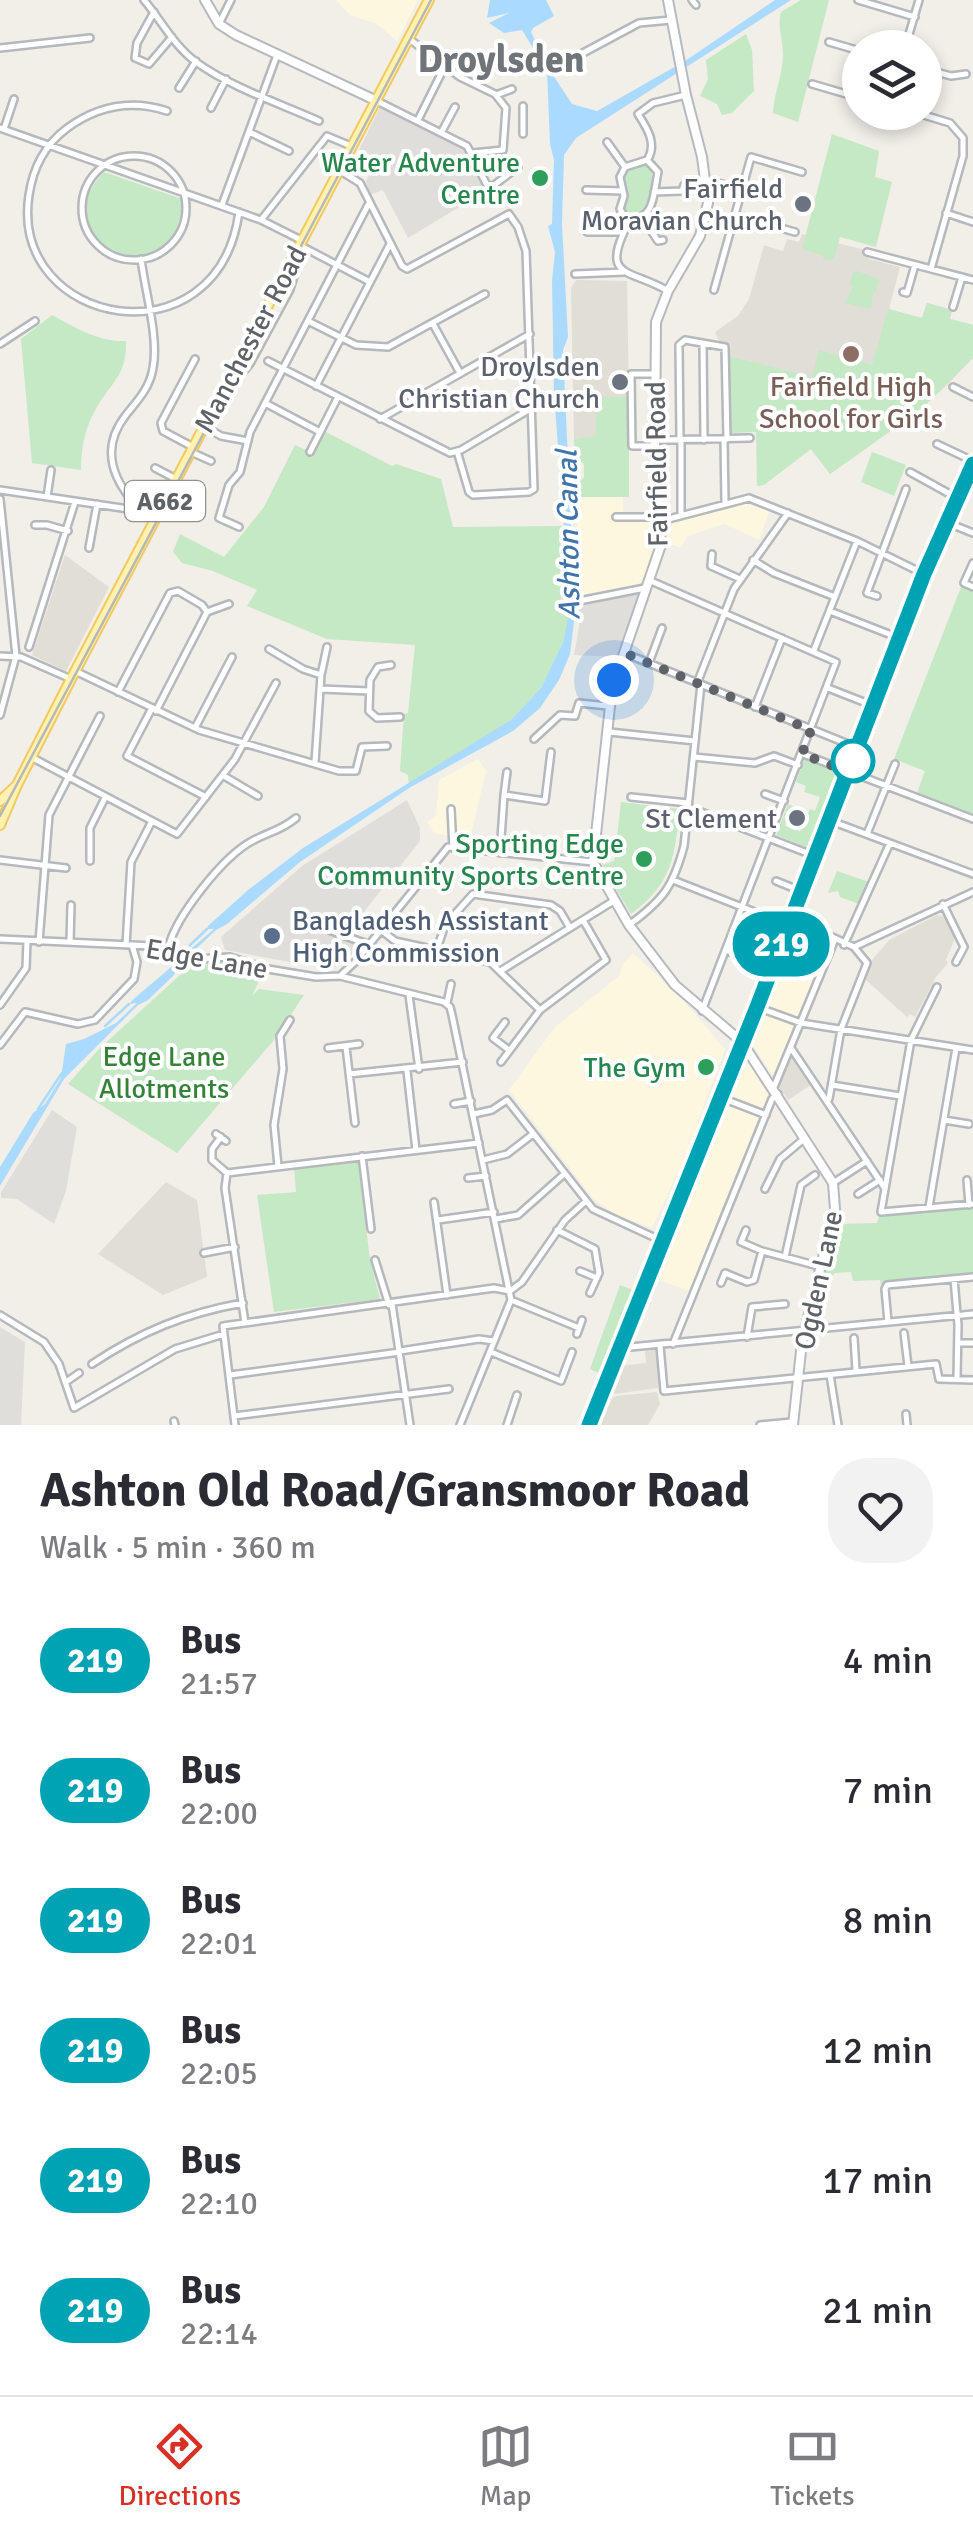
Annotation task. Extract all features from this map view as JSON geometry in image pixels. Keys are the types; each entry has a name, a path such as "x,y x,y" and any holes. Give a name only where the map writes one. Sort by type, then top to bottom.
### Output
{"highway":[{"path":"589,1425 757,1007 924,574 973,463"}],"main road":[{"name":"Manchester Road","path":"0,826 3,801 31,758 429,0"}],"street":[{"path":"144,0 196,62 319,121"},
{"path":"205,0 219,24 277,56 466,146 489,188 518,167"},
{"path":"219,24 230,0"},
{"name":"Fairfield Road","path":"594,862 608,706 661,545 654,329 668,290 702,230 708,203 668,0"},
{"path":"858,0 915,17"},
{"path":"911,30 919,0"},
{"path":"154,12 137,43 135,58 149,64 172,37"},
{"path":"583,53 639,23 671,20"},
{"path":"0,48 90,38"},
{"path":"408,38 445,66 496,95 506,108 503,150 473,153"},
{"path":"829,42 842,46"},
{"path":"222,206 277,56"},
{"path":"178,88 196,62"},
{"path":"418,120 445,66"},
{"path":"942,74 966,74"},
{"path":"211,108 226,79"},
{"path":"812,84 842,93"},
{"path":"496,95 512,89"},
{"path":"625,166 647,160 651,152 650,134 638,114 653,104 686,94"},
{"path":"14,99 2,128 261,220 370,282"},
{"path":"167,110 132,104 98,110 70,126 49,145 36,169 28,203 32,237 43,262 85,302 120,312 148,312 181,302 207,284 231,246 239,212"},
{"path":"523,106 523,134"},
{"path":"442,132 454,107"},
{"path":"931,269 963,156 963,138 950,123 942,121"},
{"path":"506,123 523,122"},
{"path":"249,132 289,151"},
{"path":"261,220 326,136 350,146"},
{"path":"606,142 625,166"},
{"path":"131,156 151,158 172,172 184,192 185,216 174,241 141,259 123,260 109,254 93,240 84,224 86,190 106,165 131,156"},
{"path":"714,290 750,157 802,172"},
{"path":"630,220 642,218 652,208 658,172 647,160"},
{"path":"625,166 620,177 624,191 620,209 630,220"},
{"path":"268,361 454,452 473,495 532,492 526,251 518,227 509,214 413,268 402,266 360,183 338,170"},
{"path":"706,180 742,189"},
{"path":"654,192 682,191 684,185"},
{"path":"586,190 624,191"},
{"path":"238,526 219,518 228,485 240,472 248,441 265,403 368,205"},
{"path":"946,214 973,222"},
{"path":"735,216 794,232"},
{"path":"642,218 662,240"},
{"path":"624,272 617,256 630,220"},
{"path":"587,232 624,232"},
{"path":"316,386 390,244"},
{"path":"868,252 973,280"},
{"path":"141,259 154,350 152,374 147,388 116,430 110,450 116,476 142,511"},
{"path":"904,292 907,293 915,265"},
{"path":"575,274 624,272 668,290"},
{"path":"954,307 962,278"},
{"path":"307,321 362,347 382,348 399,344 484,294"},
{"path":"0,344 35,321"},
{"path":"432,324 460,373"},
{"path":"380,418 530,334"},
{"path":"682,514 679,345 685,340 726,347 725,504"},
{"path":"703,342 704,440"},
{"path":"195,359 161,424 163,432 211,461"},
{"path":"654,374 630,374 632,445 750,438"},
{"path":"953,387 973,397"},
{"path":"310,452 338,397"},
{"path":"265,403 320,432"},
{"path":"454,452 532,408"},
{"path":"204,426 221,436 248,441"},
{"path":"937,444 973,463"},
{"path":"155,468 176,479"},
{"path":"47,497 51,470"},
{"path":"910,472 957,498"},
{"path":"877,596 867,593 906,489"},
{"path":"0,490 142,511 156,518"},
{"path":"0,498 16,656 0,715"},
{"path":"616,517 661,519 743,498 881,552 924,574"},
{"path":"29,647 75,502"},
{"path":"89,548 97,504"},
{"path":"629,924 656,905 673,880 684,846 699,684 740,580 788,514"},
{"path":"946,522 973,533"},
{"path":"35,525 48,524 68,531"},
{"path":"814,651 857,542"},
{"path":"712,554 711,566 740,580"},
{"path":"754,560 768,570 835,598"},
{"path":"973,563 964,584 973,587"},
{"path":"579,602 649,585 725,612 836,662 702,1011"},
{"path":"118,692 167,598 178,592 206,612"},
{"path":"207,798 127,756 206,612 228,604"},
{"path":"830,611 900,638"},
{"path":"649,662 662,628"},
{"path":"755,707 782,638"},
{"path":"316,762 321,675 327,647"},
{"path":"269,649 321,675"},
{"path":"624,653 858,748"},
{"path":"0,656 16,656 73,675 195,728 344,772 358,769 362,747 387,746"},
{"path":"195,728 232,657"},
{"path":"391,665 373,671 369,710 374,717 400,717"},
{"path":"31,758 176,834 224,776 276,683"},
{"path":"828,688 874,706"},
{"path":"320,689 369,691"},
{"path":"534,739 560,715 575,716 579,703 608,706"},
{"path":"38,942 50,815 100,716"},
{"path":"606,732 695,741"},
{"path":"504,795 545,802 552,752"},
{"path":"802,754 973,819"},
{"path":"693,756 755,763 774,756 798,765"},
{"path":"867,834 895,764"},
{"path":"500,852 507,772"},
{"path":"224,776 258,796"},
{"path":"765,794 784,801"},
{"path":"90,861 90,828 106,796"},
{"path":"632,797 688,805 816,856"},
{"path":"451,808 453,848"},
{"path":"168,949 172,936 212,874 253,840 278,832 296,818"},
{"path":"0,1045 25,1012 78,1024 99,1018 134,979 137,962 129,945 131,862 152,821"},
{"path":"830,821 973,874"},
{"path":"844,944 890,843"},
{"path":"340,976 370,945 448,847 594,862 629,924 675,985 742,1042"},
{"path":"0,860 66,868"},
{"path":"673,880 854,947 867,963 841,1029 829,1102"},
{"path":"776,881 802,892"},
{"path":"854,947 973,892"},
{"path":"437,949 444,925 472,894 551,905 570,928"},
{"path":"502,970 614,900"},
{"path":"943,904 964,947 956,962"},
{"path":"70,944 71,906"},
{"path":"500,1062 540,1010 606,960 583,920"},
{"path":"329,930 370,945"},
{"path":"381,930 396,941 490,962 540,1010"},
{"path":"673,1344 834,939"},
{"name":"Edge Lane","path":"0,940 129,945 168,949 196,958 222,956 292,974 340,976 447,1003"},
{"path":"0,1006 26,968 27,941"},
{"path":"791,950 823,967"},
{"path":"727,951 772,968"},
{"path":"452,984 447,1003 510,1290 510,1300 460,1425"},
{"path":"937,987 910,1040 881,1212 971,1204 967,1180"},
{"path":"409,994 419,1069"},
{"path":"757,1007 800,1023 973,1050"},
{"path":"278,1166 274,1125 283,1069 280,1036 290,1020"},
{"path":"505,1022 492,1038 509,1050"},
{"name":"Ogden Lane","path":"742,1042 833,1183 835,1208 806,1330 793,1424"},
{"path":"328,1048 359,1044"},
{"path":"346,1046 355,1123"},
{"path":"791,1048 885,1189"},
{"path":"928,1208 956,1048"},
{"path":"349,1074 463,1062"},
{"path":"406,1070 416,1150"},
{"path":"832,1085 900,1096"},
{"path":"720,1098 766,1115"},
{"path":"474,1114 492,1110 507,1100 586,1200 604,1216 662,1240"},
{"path":"454,1104 471,1102"},
{"path":"944,1120 969,1124"},
{"path":"483,1160 506,1154 533,1134"},
{"path":"221,1137 211,1154 214,1166 226,1173 480,1143"},
{"path":"766,1188 780,1158 806,1138"},
{"path":"362,1156 370,1229"},
{"path":"833,1183 867,1161"},
{"path":"226,1173 245,1324"},
{"path":"438,1220 518,1214 563,1175"},
{"path":"785,1257 802,1185 815,1175"},
{"path":"468,1178 486,1176"},
{"path":"858,1194 880,1180"},
{"path":"0,1315 44,1342 60,1364 74,1408 175,1348 245,1324 446,1294 510,1290 522,1282 557,1230 586,1200"},
{"path":"434,1202 446,1294"},
{"path":"557,1230 595,1249 599,1267 590,1293"},
{"path":"746,1230 742,1242 822,1267"},
{"path":"204,1253 235,1247"},
{"path":"721,1283 725,1274 747,1282 754,1280 762,1251"},
{"path":"375,1260 400,1352 410,1425"},
{"path":"580,1271 596,1278"},
{"path":"888,1322 886,1287 973,1277"},
{"path":"954,1278 957,1378"},
{"path":"510,1300 578,1331 582,1320"},
{"path":"92,1364 144,1332 176,1318 242,1303"},
{"path":"747,1338 752,1307 786,1304"},
{"path":"620,1348 973,1314"},
{"path":"224,1330 235,1425"},
{"path":"904,1333 908,1366"},
{"path":"854,1338 856,1370"},
{"path":"229,1375 479,1339 494,1341"},
{"path":"958,1343 973,1343"},
{"path":"660,1346 664,1391 936,1364 939,1379 973,1380"},
{"path":"489,1352 559,1385 572,1352"},
{"path":"64,1379 79,1373"},
{"path":"830,1374 838,1425"},
{"path":"234,1416 449,1389"},
{"path":"507,1425 517,1394"},
{"path":"906,1414 907,1425"},
{"path":"760,1425 793,1424"}],"shaded area":[{"path":"336,0 418,0 397,41 377,24 350,15"},
{"path":"381,105 464,147 486,191 408,238 383,190 370,195 366,181 371,172 367,157 359,150"},
{"name":"Fairfield High School for Girls","path":"802,234 869,251 869,259 900,267 889,309 922,318 927,303 952,310 950,319 973,325 973,358 920,410 830,474 811,449 813,378 729,356 731,345 720,343 715,332 738,316 749,299 764,245 783,251 787,239 799,242"},
{"path":"576,280 627,281 629,397 596,397 597,437 574,439 571,288"},
{"path":"577,497 623,497 623,521 656,521 654,556 646,582 579,598"},
{"path":"745,502 769,512 759,540 725,524 687,536 681,548 666,542 666,523"},
{"path":"65,555 109,587 66,671 32,655"},
{"path":"638,590 641,594 617,657 574,655 579,605"},
{"path":"478,759 486,771 470,839 434,833 427,822 436,816 439,780"},
{"path":"407,800 420,828 420,841 348,932 367,940 341,965 327,969 225,950 221,937 302,866"},
{"path":"937,915 945,917 955,938 948,963 915,1017 907,1017 865,979 873,959 889,940"},
{"path":"797,926 830,941 773,1076 751,1042"},
{"path":"633,953 682,999 725,1049 684,1160 652,1228 614,1214 593,1198 509,1090 555,1027 619,976"},
{"path":"791,1057 811,1085 788,1100 779,1087"},
{"path":"745,1058 770,1090 689,1291 656,1279"},
{"path":"52,1110 77,1127 66,1191 54,1224 17,1199 1,1198 1,1192"},
{"path":"166,1182 197,1200 207,1277 163,1295 98,1254"},
{"path":"0,1327 25,1342 21,1425 0,1425"},
{"path":"657,1349 658,1388 614,1394 611,1390 620,1366 646,1363 645,1351"},
{"path":"657,1392 660,1404 648,1425 597,1425 607,1401 616,1396"}],"green space":[{"path":"801,0 829,0 798,122 773,113 783,62 781,12"},
{"path":"746,34 752,50 754,91 732,113 722,115 717,104 700,96 708,79 706,60"},
{"path":"832,134 879,151 875,177 892,182 876,247 840,237 834,259 824,260 823,256 802,249"},
{"path":"646,162 652,166 651,203 632,218 623,210 624,174 635,164"},
{"path":"104,172 182,199 175,231 159,250 138,256 116,252 98,239 87,220 87,197"},
{"path":"853,272 879,279 871,309 845,303 853,287"},
{"path":"927,303 952,310 950,319 973,325 973,358 920,410 830,474 811,449 764,485 757,486 756,432 731,433 729,356 812,377 819,350 872,365 888,309 922,318"},
{"path":"52,315 97,337 126,341 121,370 87,430 81,470 32,463 21,339"},
{"path":"596,397 629,397 629,497 577,497 584,464 575,457 574,439 596,436"},
{"path":"324,431 392,466 441,479 453,527 564,526 570,608 563,642 541,688 511,720 409,785 408,775 400,771 415,645 327,639 247,606 257,590 182,563 173,552 180,534 224,557 264,507 295,445 313,453"},
{"path":"872,452 906,465 894,496 861,482"},
{"path":"961,587 973,591 973,814 917,793 925,771 894,759"},
{"path":"804,760 839,773 809,848 776,835 788,804 793,806 785,826 800,831 810,809 815,811 820,797 804,792 806,786 796,782"},
{"name":"Sporting Edge Community Sports Centre","path":"621,802 680,809 669,868 656,891 631,914 602,865 614,861"},
{"path":"837,871 869,882 859,904 840,897 838,891 828,893"},
{"name":"Edge Lane Allotments","path":"222,959 263,972 252,996 259,989 304,995 274,1040 177,1153 68,1084 100,1048 191,965"},
{"path":"358,1162 370,1260 380,1299 274,1312 257,1195 296,1192 294,1168"},
{"path":"973,1206 973,1275 881,1285 880,1280 853,1281 851,1272 835,1273 821,1287 837,1224 877,1223 879,1216"},
{"path":"620,1285 633,1290 599,1373 590,1369"}],"water":[{"path":"490,0 546,0 554,16 531,32 572,104 597,111 685,61 775,0 791,0 576,138 564,155 562,224 568,337 563,350 575,614 570,654 559,680 540,708 513,731 409,788 300,862 216,930 64,1079 0,1186 0,1167 33,1113 45,1104 61,1078 66,1044 116,1023 137,1003 129,1004 190,945 191,949 214,929 207,929 208,926 303,848 511,720 541,688 563,642 570,607 554,393 555,252 548,226 552,224 554,160 547,71 522,30 504,33 489,23 509,13 487,18"}],"waterway":[{"path":"190,945 207,929"},
{"path":"105,1026 129,1004"},
{"name":"Ashton Canal","path":"38,1109 62,1073"}],"tram line":[{"path":"0,816 216,410 253,366 293,292 301,246 431,0"}],"bus line":[{"name":"219","path":"589,1425 757,1007 924,574 973,464"}],"place":[{"name":"Water Adventure Centre","path":"540,178"},
{"name":"Fairfield Moravian Church","path":"803,204"},
{"name":"Fairfield High School for Girls","path":"851,354"},
{"name":"Droylsden Christian Church","path":"620,382"},
{"name":"St Clement","path":"797,818"},
{"name":"Sporting Edge Community Sports Centre","path":"644,859"},
{"name":"Bangladesh Assistant High Commission","path":"272,936"},
{"name":"The Gym","path":"706,1067"}],"district":[{"name":"Droylsden","path":"501,59"}],"route":[{"path":"614,680 624,653 811,730 802,754 849,772 853,761"}]}
